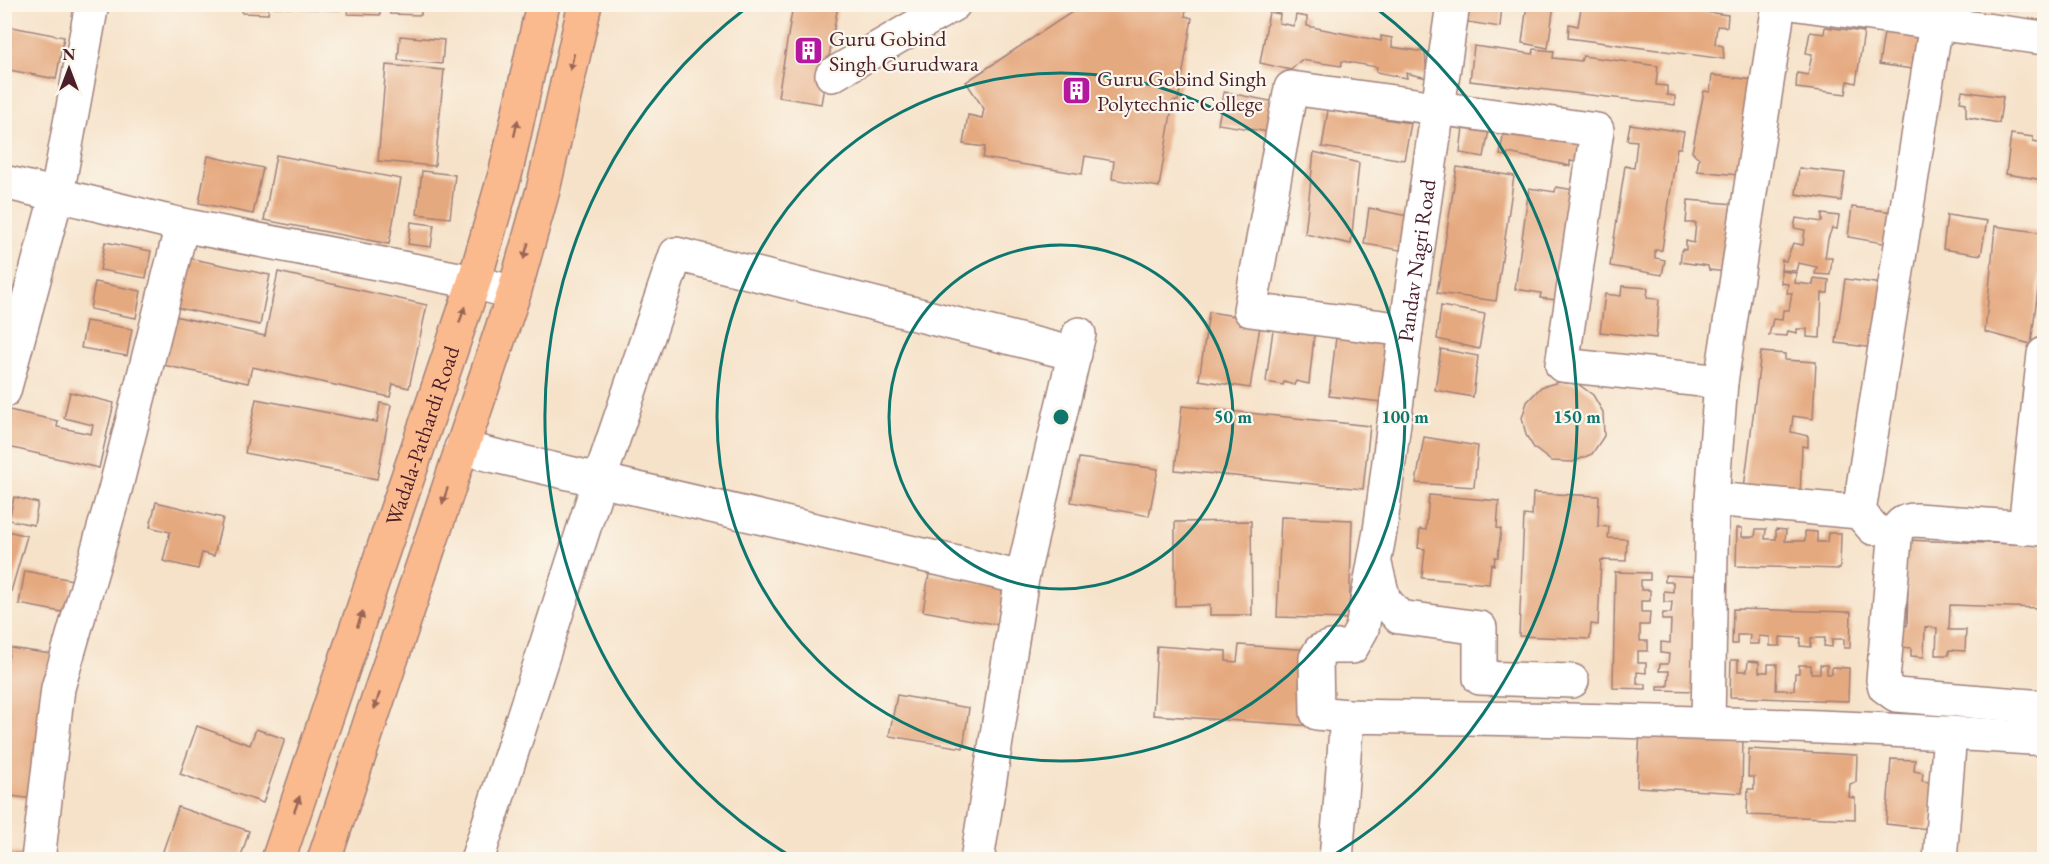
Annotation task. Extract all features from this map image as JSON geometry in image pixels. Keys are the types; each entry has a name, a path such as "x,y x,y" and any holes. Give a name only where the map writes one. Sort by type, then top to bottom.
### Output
{"main road":[{"name":"Wadala-Pathardi Road","path":"278,860 474,282 506,171 543,4"},
{"name":"Wadala-Pathardi Road","path":"324,860 460,448 514,294 543,190 585,4"}],"street":[{"path":"4,391 57,194 92,4"},
{"path":"832,75 954,4"},
{"name":"Pandav Nagri Road","path":"1347,716 1317,713 1316,658 1320,651 1331,647 1352,647 1362,629 1382,518 1406,330 1453,4"},
{"path":"1708,722 1712,499 1721,382 1779,4"},
{"path":"1798,4 1937,14 2044,38"},
{"path":"1859,512 1937,14"},
{"path":"1406,330 1250,310 1291,88 1597,130 1562,365 1721,382"},
{"path":"4,182 182,225 474,282 514,294"},
{"path":"38,860 58,688 116,490 182,225"},
{"path":"477,860 599,481 676,254 1077,343 1022,578 977,860"},
{"path":"2044,354 2035,529 1916,520 1907,520 1899,526 1895,539 1883,680 1885,687 1896,695 2044,707"},
{"path":"460,448 1022,578"},
{"path":"1712,499 1859,512 1880,537 1884,568 1876,631"},
{"path":"1374,562 1384,600 1399,617 1480,628 1480,678 1572,681"},
{"path":"1336,860 1347,716 1708,722 2044,739"},
{"path":"1940,860 1950,733"}],"building":[{"path":"242,4 339,4 339,10 269,7 268,14 242,13"},
{"path":"349,4 380,4 380,15 348,14"},
{"path":"390,4 421,4 421,15 390,14"},
{"name":"Guru Gobind Singh Polytechnic College","path":"1084,4 1187,4 1185,16 1192,18 1178,101 1173,101 1159,187 1112,179 1114,161 1085,156 1082,174 983,158 985,147 963,144 968,115 982,118 984,109 966,82"},
{"path":"1464,4 1502,4 1500,27 1461,21"},
{"path":"1527,4 1554,4 1548,48 1522,43"},
{"path":"1972,4 2018,4 2017,11 1972,7"},
{"name":"Guru Gobind Singh Gurudwara","path":"793,5 838,5 821,104 778,97"},
{"path":"1568,5 1652,5 1728,15 1727,27 1717,26 1715,44 1723,46 1724,59 1568,38 1569,24 1578,26 1581,8"},
{"path":"1269,12 1280,14 1279,23 1294,26 1296,15 1307,17 1307,26 1381,41 1381,36 1392,38 1392,47 1425,52 1427,78 1406,73 1407,78 1376,72 1377,67 1342,61 1341,66 1301,60 1291,70 1260,63"},
{"path":"7,26 64,37 56,79 4,69"},
{"path":"1825,27 1864,32 1856,83 1848,81 1846,94 1796,88 1797,73 1808,75 1812,54 1806,53 1810,32 1824,34"},
{"path":"1885,27 1930,33 1925,71 1879,64"},
{"path":"400,36 444,40 442,64 398,60"},
{"path":"1474,46 1533,54 1534,49 1554,51 1553,58 1581,61 1583,56 1658,66 1656,85 1667,86 1667,95 1675,96 1675,105 1470,81"},
{"path":"386,65 444,70 435,166 378,161"},
{"path":"1712,75 1762,81 1749,176 1697,171 1699,158 1692,152 1704,91 1710,92"},
{"path":"1962,91 2003,97 1999,123 1966,117 1966,103 1960,102"},
{"path":"1224,92 1280,103 1275,133 1218,124"},
{"path":"1328,110 1411,123 1404,160 1322,147"},
{"path":"1505,123 1578,140 1587,164 1570,161 1570,166 1508,153 1507,156 1500,155"},
{"path":"1630,124 1684,132 1681,148 1677,148 1662,250 1655,250 1655,258 1665,260 1662,275 1610,266 1625,166 1634,168 1637,141 1627,140"},
{"path":"1463,127 1489,130 1484,157 1460,153"},
{"path":"2011,134 2033,137 2033,141 2044,143 2044,180 2006,174"},
{"path":"1314,152 1359,163 1351,244 1305,234"},
{"path":"276,155 401,179 389,244 264,220"},
{"path":"208,156 263,168 253,214 199,203"},
{"path":"1457,167 1514,176 1496,301 1437,293"},
{"path":"1799,168 1845,173 1841,201 1796,194"},
{"path":"422,171 455,175 450,218 417,214"},
{"path":"1556,187 1581,191 1565,301 1540,298 1541,293 1515,289 1529,188 1555,192"},
{"path":"1688,200 1746,205 1735,273 1709,270 1708,266 1680,262 1682,249 1686,250 1686,241 1694,243 1696,223 1686,223"},
{"path":"1852,207 1894,212 1888,244 1848,237"},
{"path":"1369,208 1412,217 1406,251 1364,244"},
{"path":"1822,214 1839,216 1837,229 1832,228 1828,239 1825,258 1832,258 1830,275 1815,274 1817,267 1798,263 1796,271 1781,270 1782,260 1786,261 1793,243 1803,245 1805,230 1794,228 1796,218 1822,222"},
{"path":"1947,215 1987,221 1981,255 1943,249"},
{"path":"411,222 434,225 431,247 408,244"},
{"path":"1995,226 2044,233 2044,273 2040,273 2031,344 1985,332"},
{"path":"105,242 151,251 146,278 100,270"},
{"path":"188,258 270,275 260,325 178,308"},
{"path":"1781,271 1796,273 1795,283 1813,285 1814,278 1829,280 1828,293 1822,293 1820,338 1807,337 1807,329 1797,329 1797,333 1788,331 1787,336 1769,335 1773,319 1782,320 1783,310 1789,310 1792,293 1787,293 1788,284 1781,283"},
{"path":"278,272 427,305 409,388 393,384 390,397 252,367 248,383 163,365 174,316 265,336"},
{"path":"1845,279 1890,285 1882,349 1836,343"},
{"path":"95,282 141,291 136,318 90,309"},
{"path":"1622,286 1648,288 1647,298 1659,299 1656,338 1600,332 1605,294 1621,296"},
{"path":"1441,306 1485,314 1479,349 1437,339"},
{"path":"1209,312 1261,320 1250,388 1199,380"},
{"path":"86,321 132,329 127,356 81,348"},
{"path":"1274,322 1315,327 1309,384 1296,381 1294,385 1284,382 1283,385 1266,382"},
{"path":"1337,329 1398,336 1390,403 1329,396"},
{"path":"1441,349 1478,356 1473,397 1435,390"},
{"path":"1761,352 1785,354 1785,360 1816,362 1813,419 1793,416 1791,432 1808,436 1808,447 1802,446 1800,499 1744,488"},
{"path":"1559,382 1578,384 1593,395 1603,412 1604,436 1592,454 1573,462 1551,461 1534,448 1526,435 1522,418 1527,402 1541,387"},
{"path":"70,392 114,403 99,468 4,446 4,429 9,410 58,421 57,427 91,434 93,425 64,418"},
{"path":"256,399 377,422 380,403 391,405 377,479 245,453"},
{"path":"1182,406 1370,426 1363,489 1175,470"},
{"path":"1424,437 1478,446 1474,487 1416,483"},
{"path":"1079,458 1158,469 1149,516 1071,502"},
{"path":"1533,493 1599,496 1598,526 1609,527 1608,538 1627,539 1626,561 1601,560 1598,625 1591,624 1590,639 1519,636 1524,515 1532,516"},
{"path":"1429,495 1499,501 1497,528 1501,529 1498,557 1495,557 1494,565 1491,564 1489,584 1422,578 1425,549 1418,548 1420,529 1426,530"},
{"path":"14,497 38,503 34,525 9,520"},
{"path":"156,502 223,518 214,556 202,553 198,569 163,561 170,532 150,527"},
{"path":"1281,517 1352,520 1349,619 1277,617"},
{"path":"1251,521 1252,615 1210,615 1210,605 1175,606 1175,522"},
{"path":"1737,528 1742,528 1742,537 1755,537 1756,529 1766,529 1765,539 1776,539 1776,529 1786,530 1785,541 1805,541 1805,531 1817,532 1817,542 1827,542 1828,533 1841,533 1840,569 1736,566"},
{"path":"4,530 27,536 10,595 4,593"},
{"path":"1905,540 2044,545 2044,608 1950,605 1949,630 1966,630 1965,651 1949,650 1949,655 1936,655 1937,628 1925,627 1924,657 1911,656 1911,648 1902,647 1902,657 1896,657 1897,625 1907,626 1908,588 1903,588"},
{"path":"25,571 73,580 67,613 19,604"},
{"path":"1615,572 1650,573 1650,580 1641,580 1641,590 1650,590 1650,601 1641,601 1641,612 1650,612 1649,625 1640,625 1640,641 1648,641 1648,651 1638,651 1638,663 1646,663 1646,673 1637,672 1637,684 1646,684 1646,689 1613,688"},
{"path":"929,574 1006,587 999,625 923,611"},
{"path":"1665,575 1702,577 1697,691 1658,690 1658,686 1668,686 1669,671 1659,671 1660,664 1668,664 1669,654 1661,653 1661,642 1670,643 1671,620 1662,620 1663,613 1671,613 1672,602 1664,602 1664,591 1673,592 1673,582 1665,582"},
{"path":"1733,609 1851,612 1850,648 1844,648 1844,639 1832,639 1832,647 1824,646 1825,638 1811,638 1811,647 1800,646 1801,638 1780,637 1780,646 1770,646 1770,637 1759,636 1759,644 1749,644 1750,635 1737,635 1737,644 1732,644"},
{"path":"1239,645 1312,650 1313,726 1153,715 1157,646 1226,651 1226,661 1237,662"},
{"path":"10,648 51,654 33,799 4,795 4,681"},
{"path":"1731,660 1738,660 1738,671 1747,671 1748,661 1759,662 1759,672 1768,672 1768,664 1777,664 1776,690 1794,690 1795,673 1799,673 1799,665 1811,665 1811,673 1820,673 1820,665 1827,665 1827,674 1832,674 1832,667 1849,668 1848,701 1730,697"},
{"path":"897,695 969,708 963,748 889,736"},
{"path":"197,726 250,745 256,729 285,739 263,803 180,774"},
{"path":"1640,730 1743,735 1742,793 1637,787"},
{"path":"1749,749 1857,755 1856,782 1850,784 1849,797 1855,798 1855,819 1747,815 1748,789 1754,789 1754,777 1748,777"},
{"path":"1891,759 1915,760 1914,771 1923,773 1922,781 1933,783 1929,829 1886,824"},
{"path":"178,807 249,831 240,860 160,860"},
{"path":"4,853 27,854 26,860 4,860"}],"place":[{"name":"Guru Gobind Singh Gurudwara","path":"808,51"},
{"name":"Guru Gobind Singh Polytechnic College","path":"1076,91"}]}
